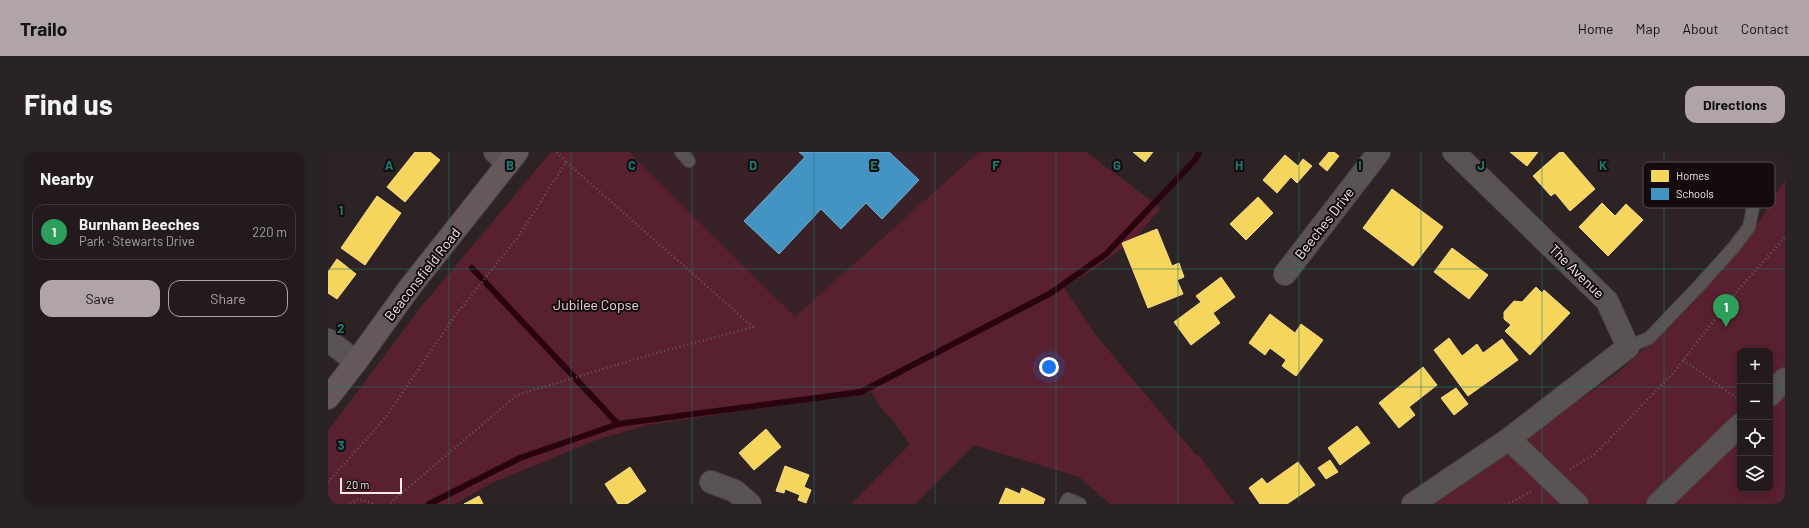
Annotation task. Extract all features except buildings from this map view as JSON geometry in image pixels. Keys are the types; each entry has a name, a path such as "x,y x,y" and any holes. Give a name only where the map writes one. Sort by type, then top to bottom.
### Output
{"main road":[{"name":"Beaconsfield Road","path":"328,398 507,156"}],"street":[{"name":"Beeches Drive","path":"1285,274 1379,152"},
{"name":"The Avenue","path":"1454,152 1607,301 1628,347"},
{"path":"328,340 356,362"},
{"path":"1413,504 1509,439 1628,347"},
{"path":"1773,392 1785,379"},
{"path":"1658,504 1737,428"},
{"path":"1509,439 1577,504"},
{"path":"711,482 735,491 750,504"}],"lane":[{"path":"1628,347 1649,338 1734,247 1749,227 1753,208"},
{"path":"1065,504 1068,499 1080,504"}],"path":[{"path":"389,504 517,395 753,326 566,162 557,152"},
{"path":"328,482 386,416 454,317 518,237 566,162"},
{"path":"1509,504 1595,454 1674,371 1732,298 1785,236"},
{"path":"1683,360 1737,398"},
{"path":"350,504 358,500 376,504"}],"shaded area":[{"path":"629,152 1086,152 1144,195 795,317"}],"green space":[{"name":"Jubilee Copse","path":"551,152 629,152 795,317 979,152 1086,152 1161,208 1133,241 1088,273 1064,287 1095,334 1196,455 1199,455 1235,504 1110,504 1079,477 974,445 915,504 851,504 910,444 888,414 886,415 871,392 648,425 596,440 494,482 455,504 328,504 328,431 421,307"},
{"path":"1785,180 1785,367 1773,381 1773,348 1737,348 1737,417 1646,504 1427,504 1517,445 1620,371 1693,303 1758,223 1767,208 1775,208 1775,196"},
{"path":"1785,389 1785,504 1669,504 1737,440 1737,492 1773,492 1773,403"}],"waterway":[{"path":"472,268 618,424 861,392 1051,293 1106,254 1196,159 1199,152"},
{"path":"429,504 520,458 618,424"}],"place":[{"name":"Burnham Beeches","path":"1726,327"}]}
